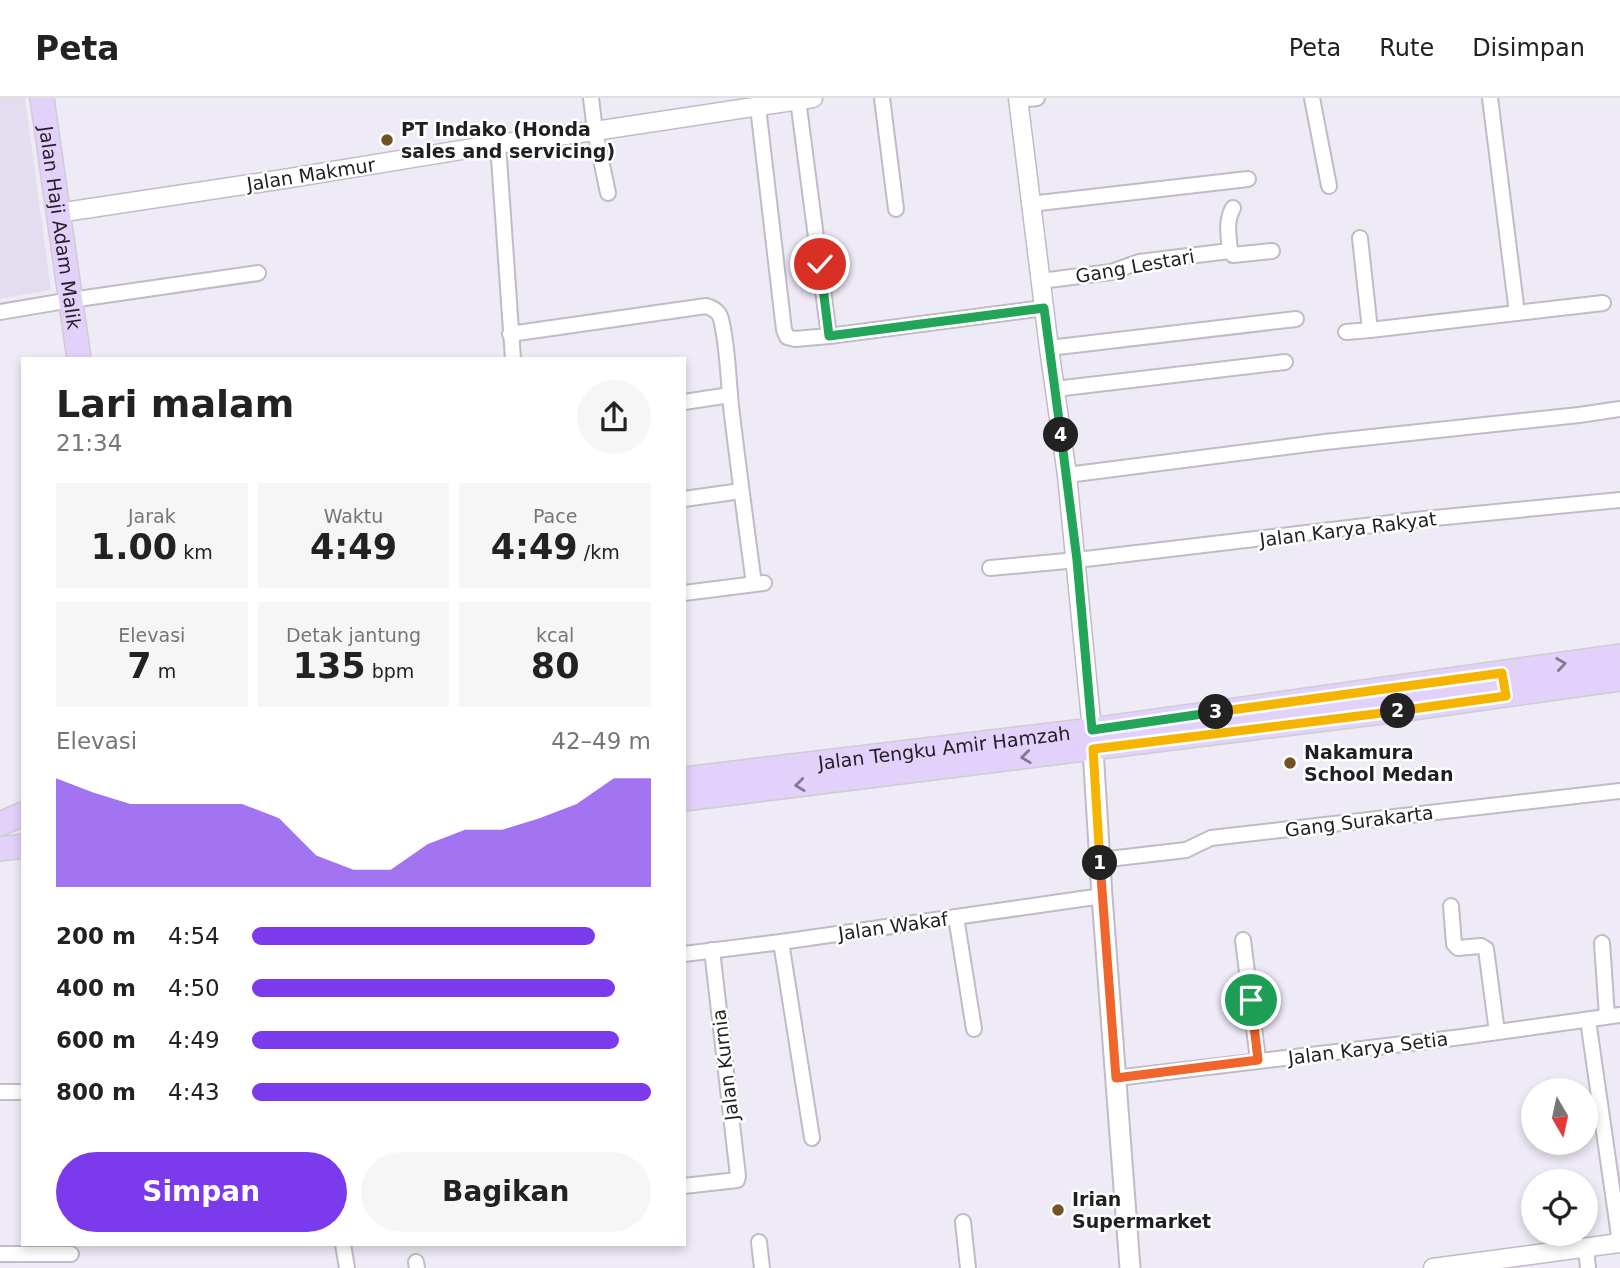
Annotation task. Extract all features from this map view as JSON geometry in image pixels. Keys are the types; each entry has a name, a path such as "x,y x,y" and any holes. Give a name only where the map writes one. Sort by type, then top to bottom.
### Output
{"main road":[{"name":"Jalan Haji Adam Malik","path":"42,98 79,357"},
{"name":"Jalan Tengku Amir Hamzah","path":"686,799 1093,739 1620,656"},
{"path":"1502,673 1506,696"},
{"name":"Jalan Tengku Amir Hamzah","path":"686,779 1506,696 1620,679"},
{"path":"1093,739 1130,1268"},
{"path":"0,824 21,815"},
{"path":"0,849 21,846"}],"street":[{"path":"591,98 608,193"},
{"path":"882,98 896,209"},
{"path":"1037,98 1018,99 1077,560 1093,739"},
{"path":"1312,98 1329,186"},
{"path":"1490,98 1517,313"},
{"name":"Jalan Makmur","path":"58,213 806,99"},
{"path":"806,99 829,336"},
{"path":"758,107 784,330 787,337 795,339 829,336 1044,308"},
{"path":"498,144 513,357"},
{"path":"1030,204 1248,179"},
{"path":"1230,251 1227,224 1233,208"},
{"path":"1360,238 1370,330"},
{"name":"Gang Lestari","path":"1041,281 1111,272 1139,262 1230,251 1233,255 1272,251"},
{"path":"0,312 258,273"},
{"path":"1346,332 1603,303"},
{"path":"510,334 709,307 720,317 741,491 759,584 686,593"},
{"path":"1049,348 1296,319"},
{"path":"1055,389 1286,362"},
{"path":"686,402 730,395"},
{"path":"1067,475 1325,442 1620,409"},
{"path":"686,499 741,491"},
{"name":"Jalan Karya Rakyat","path":"990,568 1424,519 1620,500"},
{"name":"Gang Surakarta","path":"1100,860 1186,850 1211,838 1620,791"},
{"name":"Jalan Wakaf","path":"686,954 1102,896"},
{"path":"1451,906 1455,947 1481,946 1486,949 1497,1032"},
{"path":"956,917 974,1029"},
{"path":"1243,940 1258,1060"},
{"path":"781,942 811,1138"},
{"path":"1602,943 1613,1016"},
{"name":"Jalan Kurnia","path":"686,1186 737,1180 738,1171 712,950"},
{"name":"Jalan Karya Setia","path":"1116,1078 1613,1016"},
{"path":"1439,1268 1620,1243 1588,1020"},
{"path":"0,1092 21,1091"},
{"path":"963,1222 968,1268"},
{"path":"759,1242 762,1268"},
{"path":"343,1246 347,1268"},
{"path":"1586,1248 1588,1268"},
{"path":"0,1254 71,1254"}],"shaded area":[{"path":"0,98 25,98 51,290 0,299"}],"place":[{"name":"PT Indako (Honda sales and servicing)","path":"387,140"},
{"name":"Nakamura School Medan","path":"1290,763"},
{"name":"Irian Supermarket","path":"1058,1210"}],"route":[{"path":"820,264 829,336 1044,308 1077,560 1092,730 1502,673 1506,696 1093,749 1116,1078 1258,1060 1251,1000"}]}
